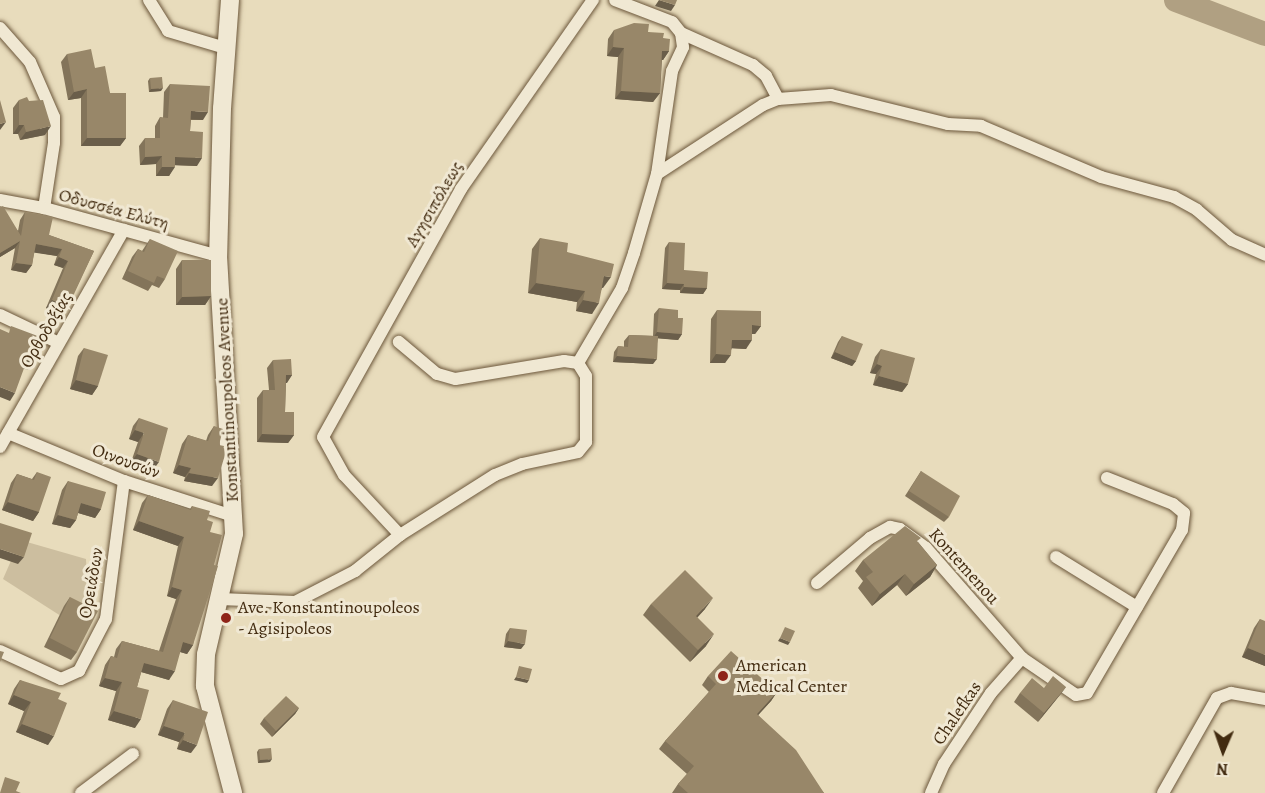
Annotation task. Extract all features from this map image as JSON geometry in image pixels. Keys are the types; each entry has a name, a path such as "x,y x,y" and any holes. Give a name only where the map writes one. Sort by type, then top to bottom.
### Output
{"street":[{"path":"150,0 168,31 225,48"},
{"name":"Konstantinoupoleos Avenue","path":"230,0 225,48 218,256 233,516 231,560 206,654 205,686 233,793"},
{"name":"Αγησιπόλεως","path":"400,535 344,475 323,438 460,189 593,0"},
{"path":"615,0 672,22 681,33 753,65 766,76 778,99"},
{"path":"0,28 30,62 54,117 54,143 44,208"},
{"path":"578,363 622,288 657,174 672,71 683,47 681,33"},
{"path":"657,174 778,99 831,95 948,124 981,126 1101,177 1174,197 1197,210 1232,240 1265,255"},
{"name":"Οδυσσέα Ελύτη","path":"0,200 44,208 218,256"},
{"name":"Ορθοδοξίας","path":"0,447 124,230"},
{"path":"0,315 59,343"},
{"path":"399,342 437,374 455,379 564,361 578,363"},
{"path":"220,599 295,602 355,571 400,535 495,474 522,464 578,452 586,442 586,376 578,363"},
{"name":"Οινουσών","path":"8,433 124,481 233,516"},
{"path":"1056,557 1137,607 1182,530 1184,513 1173,504 1107,478"},
{"name":"Ορειάδων","path":"0,651 61,680 78,670 106,618 124,481"},
{"name":"Kontemenou","path":"817,584 870,538 890,527 900,529 926,548 1022,658 1076,695 1087,693 1137,607"},
{"name":"Chalefkas","path":"931,793 944,764 980,710 1022,658"},
{"path":"1162,793 1217,698 1231,693 1265,699"},
{"path":"81,793 133,754"}],"shaded area":[{"path":"20,540 86,559 88,606 75,625 3,579"}],"building":[{"path":"659,0 677,0 675,5"},
{"path":"634,23 649,24 648,32 664,33 663,38 670,39 669,51 662,51 660,93 621,91 624,48 613,47 614,30"},
{"path":"91,49 95,68 105,66 110,93 126,93 126,138 87,138 87,89 74,92 67,54"},
{"path":"162,77 163,88 151,89 150,78"},
{"path":"170,84 210,86 208,112 191,111 190,131 203,132 202,158 175,157 175,167 162,167 162,156 145,157 145,138 160,138 160,117 168,118"},
{"path":"27,97 29,101 43,100 51,126 26,132 24,125 19,125 19,100"},
{"path":"0,100 6,122 0,124"},
{"path":"3,206 21,236 25,212 53,217 49,235 94,251 68,307 52,300 68,261 59,257 62,249 36,244 32,265 16,263 20,241 0,253 0,208"},
{"path":"540,238 568,243 567,252 614,264 611,277 604,276 599,303 583,300 585,291 536,283"},
{"path":"150,239 178,251 165,279 157,276 154,283 128,271 138,249 144,252"},
{"path":"669,242 685,243 684,270 708,272 707,288 684,287 684,284 667,283"},
{"path":"182,260 211,260 211,296 182,297"},
{"path":"659,308 678,310 678,318 683,318 682,334 657,332"},
{"path":"717,310 761,311 761,326 752,325 752,340 732,340 731,355 716,354"},
{"path":"11,326 43,338 34,363 27,360 15,393 0,387 0,329 9,333"},
{"path":"629,335 658,336 657,359 617,356 618,346 628,347"},
{"path":"842,336 863,344 856,361 835,352"},
{"path":"84,348 108,355 98,386 76,380"},
{"path":"881,349 915,358 908,384 879,376 882,366 877,364"},
{"path":"291,359 292,375 286,375 285,412 294,412 294,435 262,434 263,390 275,390 273,360"},
{"path":"139,418 168,428 159,462 137,454 144,433 135,430"},
{"path":"214,426 223,429 219,445 224,446 225,455 218,478 189,473 191,468 179,465 188,435 208,441"},
{"path":"921,471 960,496 949,517 909,491"},
{"path":"37,472 51,477 39,512 8,502 17,474 34,480"},
{"path":"68,481 106,492 101,509 81,503 76,520 58,515"},
{"path":"148,495 191,510 192,506 210,511 207,520 213,522 210,532 222,535 214,565 218,566 193,645 183,642 175,671 144,663 137,687 149,690 141,719 114,711 122,682 105,678 111,656 117,658 122,641 163,652 182,590 172,587 184,537 139,521"},
{"path":"0,523 32,533 24,557 0,549"},
{"path":"905,526 921,538 917,541 937,565 914,584 905,574 880,594 866,577 873,572 863,560"},
{"path":"685,570 713,598 696,616 714,634 698,650 651,604"},
{"path":"70,597 98,611 77,652 50,638"},
{"path":"1260,619 1265,621 1265,655 1248,648"},
{"path":"785,627 795,631 790,642 780,638"},
{"path":"510,628 527,630 525,644 508,641"},
{"path":"731,651 777,692 757,714 796,750 824,793 688,793 678,784 694,766 665,741 716,684 708,676"},
{"path":"519,666 532,669 529,680 516,677"},
{"path":"1053,676 1066,687 1044,713 1020,693 1032,678 1044,688"},
{"path":"20,680 61,693 58,699 67,703 54,736 22,724 31,702 14,695"},
{"path":"286,696 299,708 276,731 264,718"},
{"path":"173,700 208,712 197,745 183,740 185,733 164,726"},
{"path":"271,748 272,759 260,760 259,749"},
{"path":"5,777 20,782 16,791 21,793 0,793"}],"waterway":[{"path":"1176,0 1265,34"}],"place":[{"name":"Ave. Konstantinoupoleos - Agisipoleos","path":"226,618"},
{"name":"American Medical Center","path":"723,676"}]}
